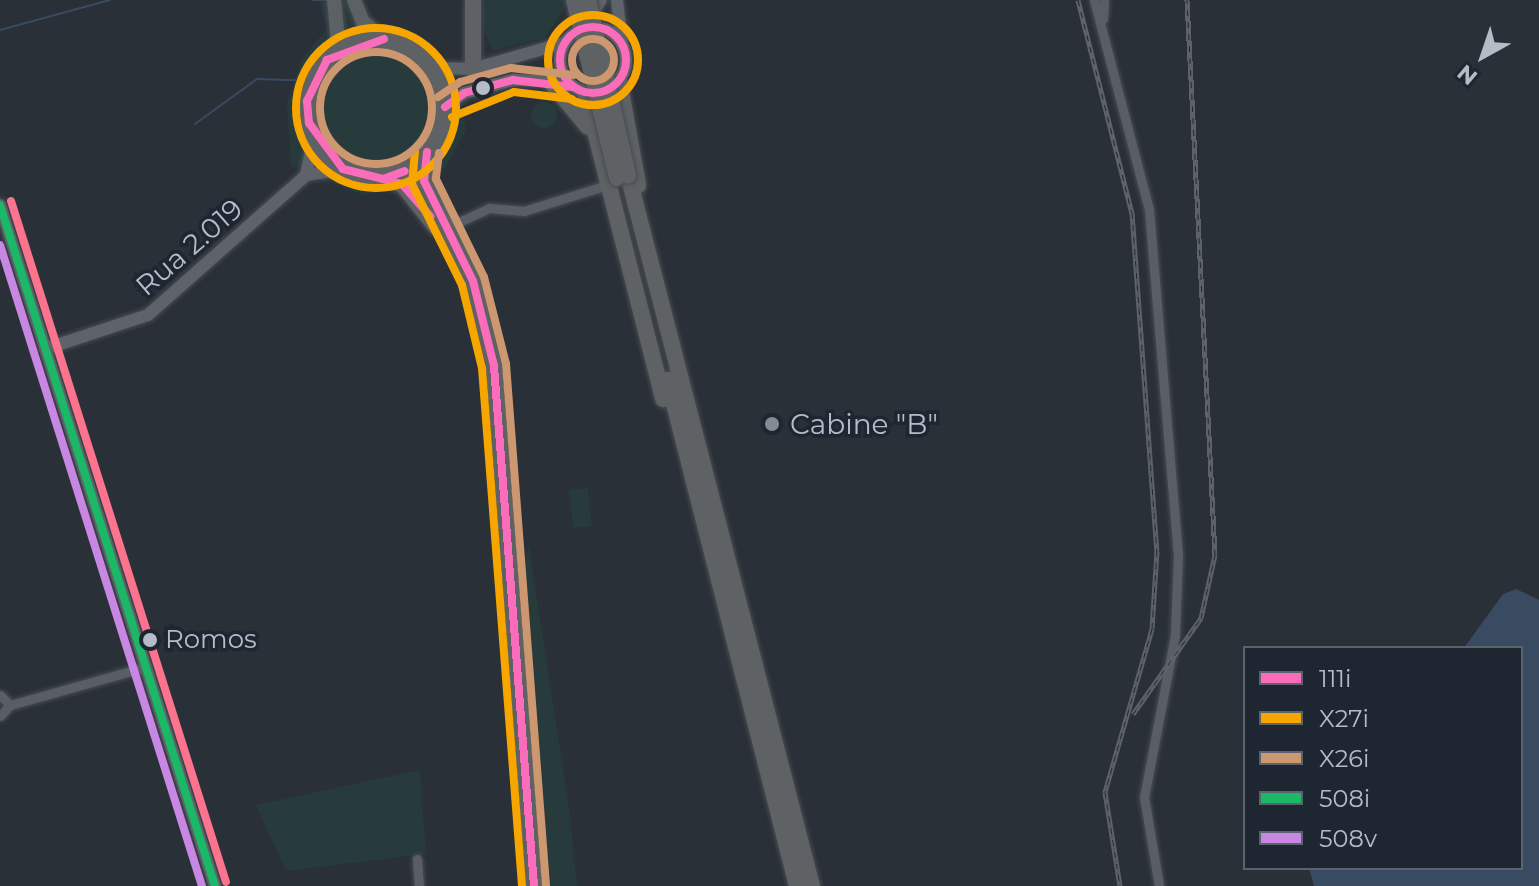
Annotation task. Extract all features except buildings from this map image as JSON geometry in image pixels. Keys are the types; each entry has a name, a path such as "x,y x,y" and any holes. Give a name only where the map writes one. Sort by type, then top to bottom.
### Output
{"highway":[{"path":"473,0 473,69"},
{"path":"574,0 711,558 797,886"},
{"path":"588,0 617,179 728,549"},
{"path":"525,886 478,333 438,230 415,196 383,179 343,169 314,138 307,101 318,73 339,51 384,39 410,47 432,68 445,107 427,152 424,181 473,281 494,366 534,886"},
{"path":"548,79 595,140 617,179"},
{"path":"619,80 728,549 812,886"},
{"path":"579,90 595,140"},
{"path":"383,179 427,152"}],"main road":[{"path":"334,0 339,51"},
{"path":"354,0 363,22 384,39"},
{"path":"432,68 473,69 563,43 585,28 601,0"},
{"path":"445,107 472,90 548,79 579,90 619,80 622,45 617,0"},
{"path":"585,28 606,30 622,45"},
{"path":"563,43 561,68 579,90"},
{"path":"314,138 306,175 343,169"},
{"name":"Rua 2.019","path":"45,349 148,315 306,175"},
{"path":"0,205 215,886"}],"street":[{"path":"1094,0 1149,210 1178,556 1177,620 1144,797 1159,886"},
{"path":"1102,30 1104,0"},
{"path":"446,228 489,208 524,211 617,179"},
{"path":"0,716 10,705 145,667"},
{"path":"0,695 10,705"},
{"path":"417,859 419,886"}],"shaded area":[{"path":"319,0 359,0 374,19 453,71 466,130 444,170 423,183 363,195 291,166 287,103 302,59 327,28"},
{"path":"484,0 567,0 567,4 545,38 492,51 481,22"},
{"path":"544,102 553,106 557,115 553,124 544,128 535,124 531,115 535,106"},
{"path":"588,488 592,526 573,528 569,490"},
{"path":"529,547 569,808 577,886 549,886 522,563"},
{"path":"420,770 426,854 286,871 256,805"}],"water":[{"path":"1516,589 1539,600 1539,886 1314,886 1310,870 1523,870 1523,646 1465,646 1503,594"}],"waterway":[{"path":"0,30 110,0"},
{"path":"312,0 327,0"},
{"path":"195,124 257,79 295,80"}],"railway":[{"path":"1078,0 1132,213 1157,551 1152,629 1105,792 1120,886"},
{"path":"1133,714 1201,618 1215,555 1187,0"}],"transit line":[{"name":"X27i","path":"593,15 610,19 625,28 634,43 638,60 634,77 625,92 610,101 593,105 576,101 561,92 552,77 548,60 552,43 561,28 576,19 593,15"},
{"name":"111i","path":"593,27 606,30 616,37 623,47 626,60 623,73 616,83 606,90 593,93 580,90 570,83 563,73 560,60 563,47 570,37 580,30 593,27"},
{"name":"X27i","path":"376,28 407,34 433,51 450,77 456,108 450,139 433,165 407,182 376,188 345,182 319,165 302,139 296,108 302,77 319,51 345,34 376,28"},
{"name":"111i","path":"384,39 327,60 307,101 309,123 343,169 383,179 405,171"},
{"name":"X26i","path":"593,39 608,45 614,60 608,75 593,81 578,75 572,60 578,45 593,39"},
{"name":"X26i","path":"376,52 398,56 416,68 428,86 432,108 428,130 416,148 398,160 376,164 354,160 336,148 324,130 320,108 324,86 336,68 354,56 376,52"},
{"name":"X26i","path":"438,97 460,82 511,68 574,75"},
{"name":"111i","path":"445,107 464,93 513,80 573,87"},
{"name":"X27i","path":"452,117 514,92 572,99"},
{"name":"X27i","path":"415,151 412,184 462,285 482,368 522,886"},
{"name":"111i","path":"427,152 424,181 473,281 494,366 534,886"},
{"name":"X26i","path":"439,153 436,179 484,277 506,364 546,885"},
{"name":"111i","path":"383,179 402,184 430,216"},
{"path":"11,201 226,882"},
{"name":"508i","path":"0,205 215,886"},
{"name":"508v","path":"0,245 202,886"}],"place":[{"name":"Cabine \"B\"","path":"772,424"},
{"name":"Romos","path":"150,640"}]}
